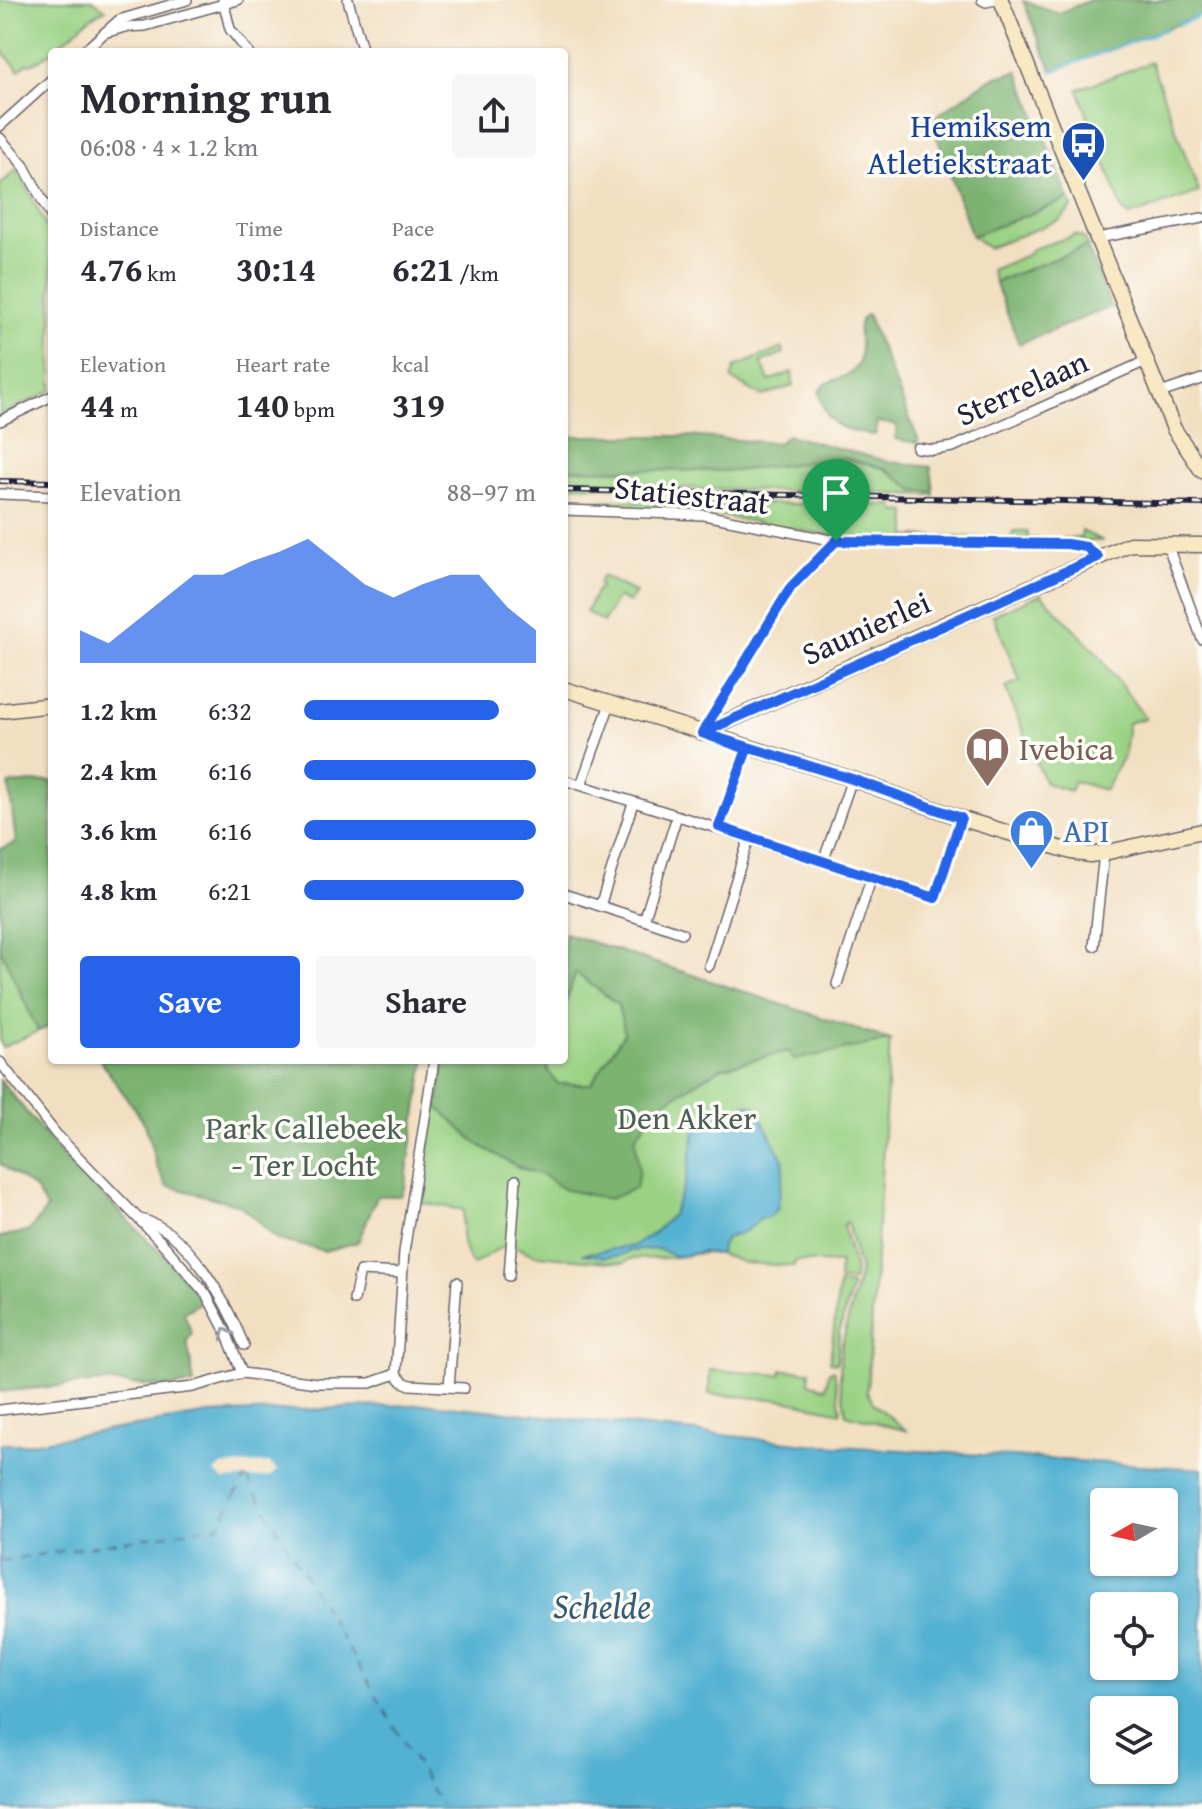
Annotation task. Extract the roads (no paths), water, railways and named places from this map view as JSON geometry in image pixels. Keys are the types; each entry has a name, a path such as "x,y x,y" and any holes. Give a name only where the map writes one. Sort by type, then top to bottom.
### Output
{"street":[{"path":"87,48 127,17 187,0"},
{"path":"104,33 145,26 238,0"},
{"path":"348,0 362,48"},
{"path":"982,0 998,0 1146,361 1183,445 1202,471"},
{"path":"223,2 230,29 245,48"},
{"path":"0,126 48,83"},
{"path":"0,138 24,166 48,211"},
{"path":"1098,238 1202,218"},
{"name":"Sterrelaan","path":"917,448 933,450 953,447 1146,361"},
{"path":"1160,393 1202,379"},
{"path":"0,421 48,398"},
{"path":"0,494 48,496"},
{"name":"Statiestraat","path":"568,510 704,515 836,541 1067,544 1086,547 1098,557"},
{"path":"702,733 791,587 836,541"},
{"name":"Saunierlei","path":"702,733 1130,544 1202,545"},
{"path":"1167,544 1202,639"},
{"path":"568,690 747,749 852,779 1050,848 1090,855 1202,831"},
{"path":"581,785 610,704"},
{"path":"0,711 48,705"},
{"path":"715,827 747,749"},
{"path":"823,862 852,779"},
{"path":"568,781 935,898 961,818"},
{"path":"600,906 633,803"},
{"path":"644,920 677,816"},
{"path":"709,966 749,838"},
{"path":"1094,946 1104,853"},
{"path":"837,984 871,879"},
{"path":"568,895 682,933"},
{"path":"0,1062 56,1134 163,1244 206,1294 226,1332 242,1373"},
{"path":"433,1064 402,1273 396,1374 410,1385 464,1388"},
{"path":"509,1276 516,1180"},
{"path":"137,1218 156,1223 192,1257 215,1287 244,1345"},
{"path":"354,1300 360,1271 402,1273"},
{"path":"449,1387 457,1282"},
{"path":"0,1410 193,1387 242,1373 317,1383 370,1383 396,1374"}],"water":[{"path":"747,1104 755,1106 783,1160 777,1210 768,1217 760,1218 745,1231 726,1238 719,1254 702,1252 678,1257 657,1249 605,1257 582,1254 633,1246 654,1233 672,1215 685,1184 695,1132 702,1125"},
{"name":"Schelde","path":"431,1404 808,1444 1202,1469 1202,1809 0,1809 0,1444 24,1444 209,1414"}],"waterway":[{"path":"1177,25 1202,15"},
{"path":"1052,71 1166,29"}],"railway":[{"path":"0,481 48,482"},
{"path":"568,490 1202,504"}],"place":[{"name":"Hemiksem Atletiekstraat","path":"1083,183"},
{"name":"Ivebica","path":"988,788"},
{"name":"API","path":"1032,870"}],"park label":[{"name":"Den Akker","path":"687,1118"},
{"name":"Park Callebeek - Ter Locht","path":"304,1146"}]}
